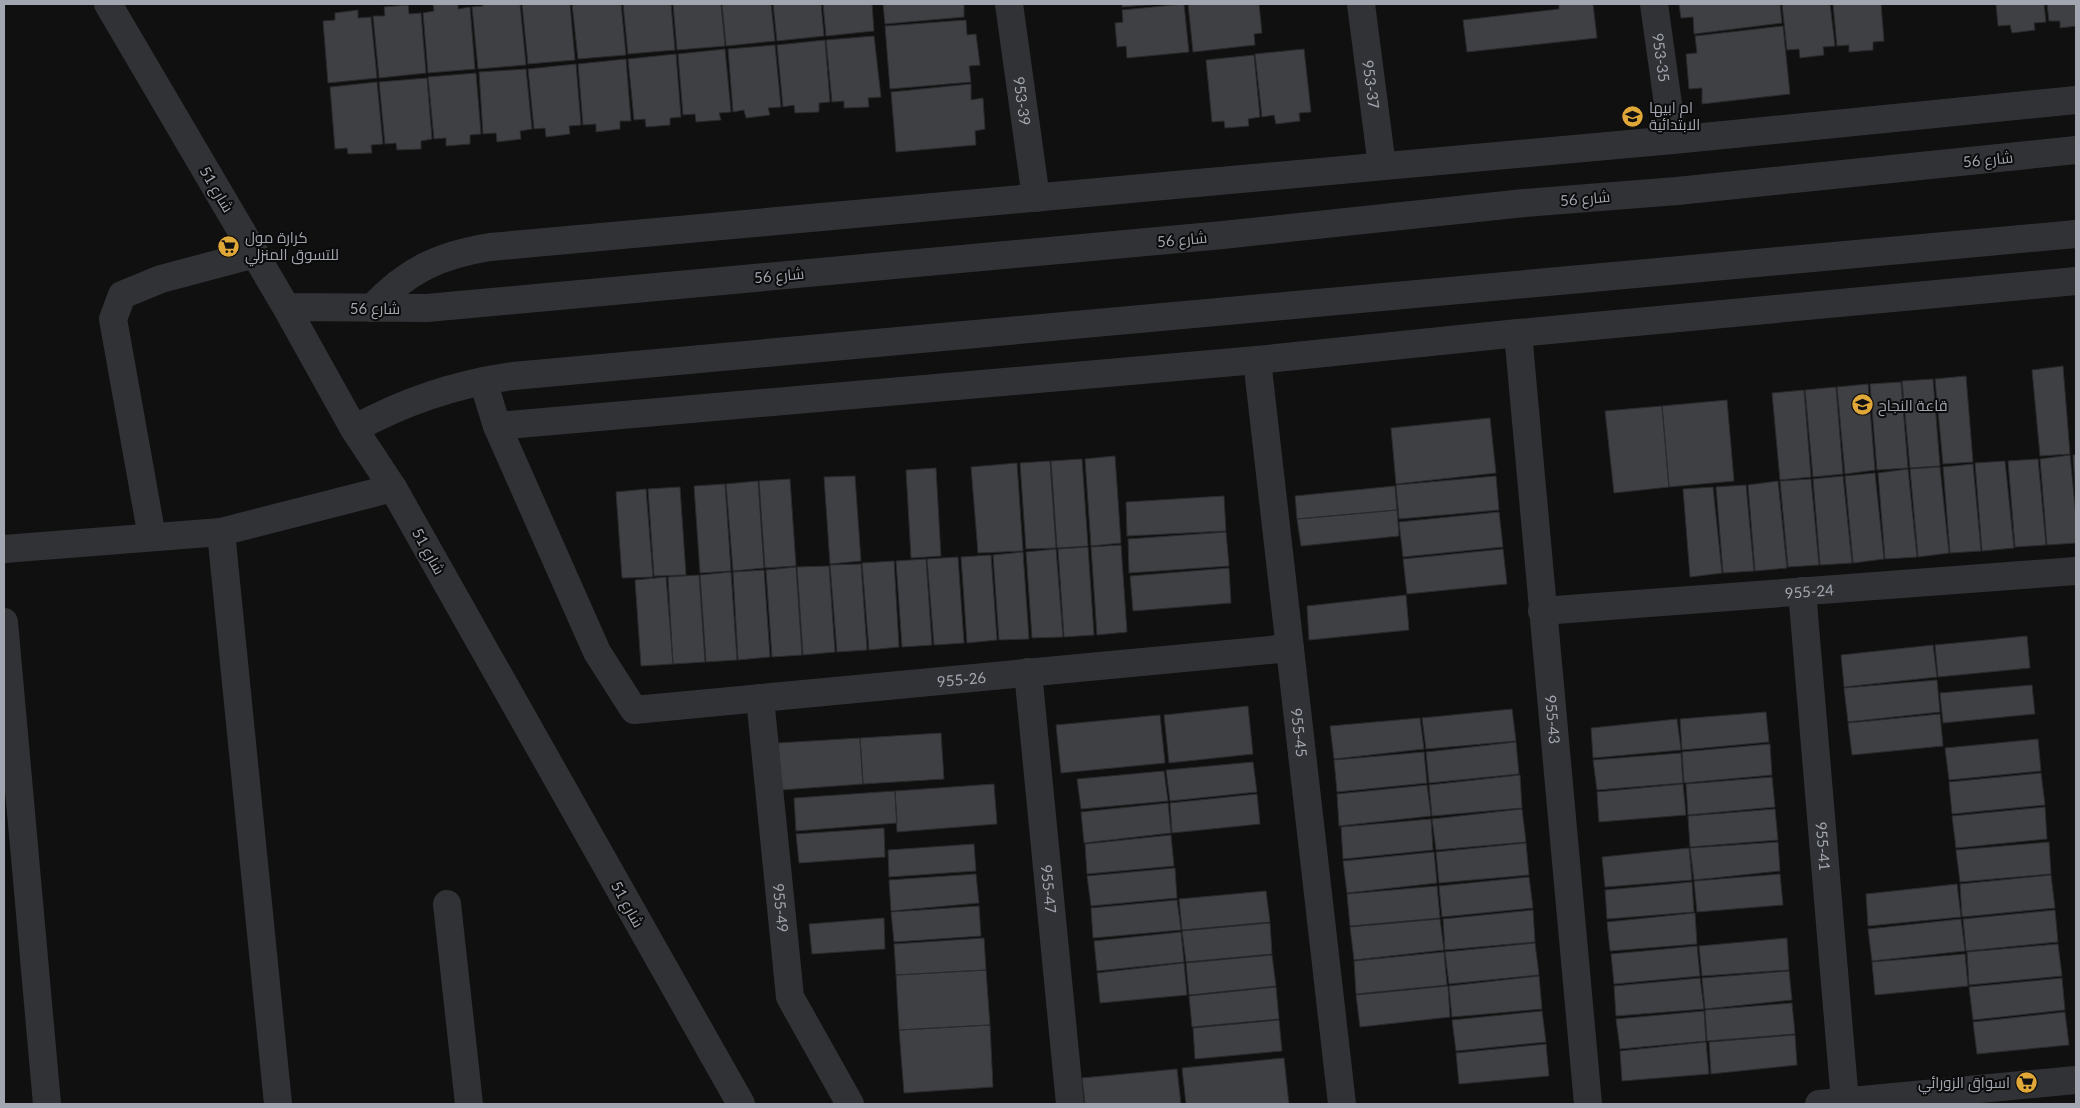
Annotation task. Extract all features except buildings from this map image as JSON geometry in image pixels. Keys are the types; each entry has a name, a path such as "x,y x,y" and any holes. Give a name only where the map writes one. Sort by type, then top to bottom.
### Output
{"street":[{"name":"شارع 51","path":"108,4 286,307 354,429 393,488 741,1104"},
{"name":"953-39","path":"1009,4 1036,198"},
{"name":"953-37","path":"1361,4 1382,166"},
{"name":"953-35","path":"1654,4 1673,140"},
{"path":"372,308 390,288 411,273 435,261 462,252 1673,140 2076,100"},
{"name":"شارع 56","path":"286,307 426,308 1223,235 1524,203 1677,191 2076,150"},
{"path":"354,429 416,399 483,381 544,373 2076,234"},
{"path":"152,538 113,319 122,295 161,279 255,254"},
{"path":"483,381 497,426 1257,360 1518,333 2076,281"},
{"name":"955-43","path":"1518,333 1588,1104"},
{"name":"955-45","path":"1257,360 1342,1104"},
{"name":"955-26","path":"497,426 597,652 634,710 1290,648"},
{"path":"4,549 221,532 393,488"},
{"path":"221,532 278,1104"},
{"name":"955-24","path":"1542,610 2076,571"},
{"name":"955-41","path":"1802,591 1832,1103"},
{"path":"4,622 47,1104"},
{"name":"955-47","path":"1028,672 1070,1104"},
{"name":"955-49","path":"760,698 790,997 850,1104"},
{"path":"447,904 469,1104"},
{"path":"1832,1103 1956,1098 2076,1080"}],"place":[{"name":"ام ابيها الابتدائية","path":"1633,116"},
{"name":"كرارة مول للتسوق المنزلي","path":"229,246"},
{"name":"قاعة النجاح","path":"1862,405"},
{"name":"اسواق الزورائي","path":"2026,1082"}]}
